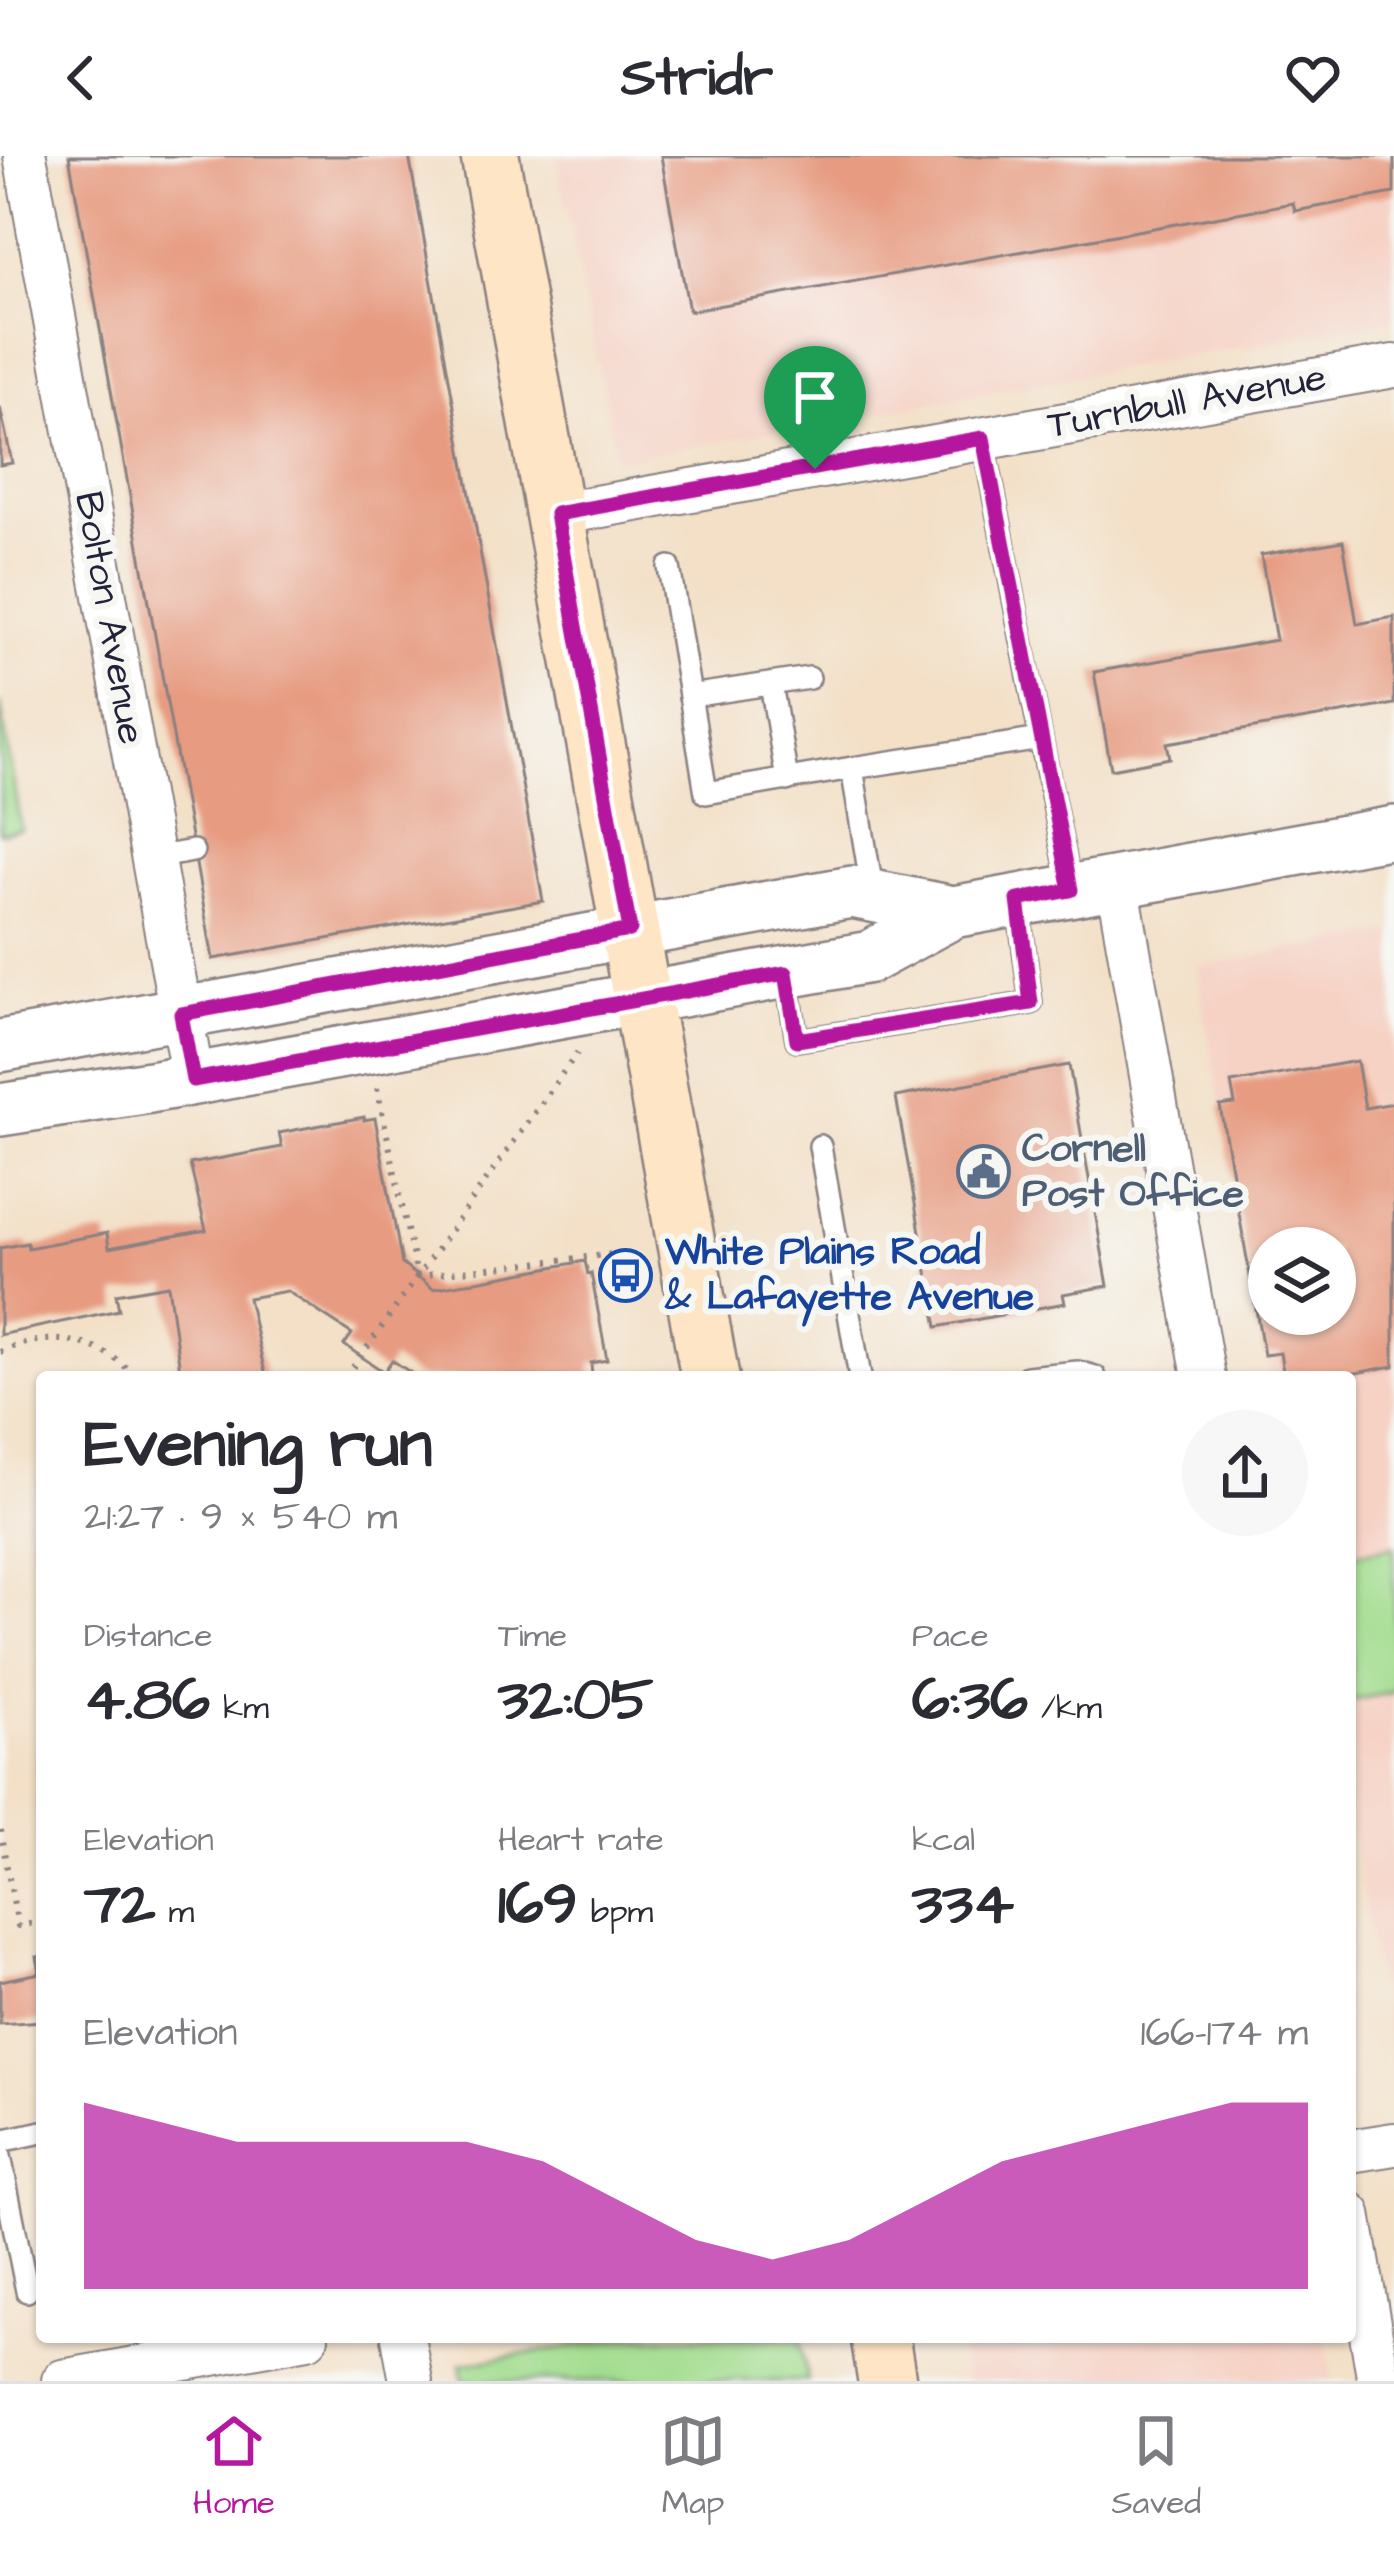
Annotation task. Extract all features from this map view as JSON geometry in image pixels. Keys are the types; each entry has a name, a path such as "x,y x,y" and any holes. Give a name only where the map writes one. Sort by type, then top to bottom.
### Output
{"main road":[{"path":"490,156 709,1371"},
{"path":"881,2343 887,2381"}],"street":[{"name":"Bolton Avenue","path":"26,156 173,854 181,1014 193,1080"},
{"name":"Turnbull Avenue","path":"556,514 1394,366"},
{"path":"0,1110 193,1080 870,957 953,912 1394,832"},
{"path":"1094,886 1203,1371"},
{"path":"0,1046 852,892 953,912"},
{"path":"1356,2150 1394,2144"},
{"path":"1356,2249 1379,2381"},
{"path":"63,2381 274,2343"},
{"path":"404,2343 411,2381"}],"lane":[{"path":"796,375 815,469"},
{"path":"983,438 1040,739 1094,886"},
{"path":"668,567 706,793 1040,739"},
{"path":"690,696 809,678"},
{"path":"771,684 788,780"},
{"path":"853,768 873,896"},
{"path":"786,973 797,1040 1031,1003 1018,900"},
{"path":"820,1146 859,1371"},
{"path":"0,2141 36,2133"},
{"path":"0,2156 27,2290"}],"path":[{"path":"350,1371 585,1042"},
{"path":"375,1079 417,1276"},
{"path":"417,1276 622,1253"},
{"path":"0,1352 20,1342 59,1337 96,1347 128,1371"},
{"path":"0,1830 18,1926 36,1923"}],"shaded area":[{"path":"556,156 1394,156 1394,319 617,460"},
{"path":"1394,931 1394,2068 1356,1857 1356,1371 1269,1371 1262,1335 1356,1335 1356,1227 1248,1227 1248,1255 1196,967"},
{"path":"958,2343 1326,2343 1333,2381 965,2381"}],"green space":[{"path":"0,702 21,829 0,833"},
{"path":"1394,1546 1394,1692 1356,1700 1356,1554"},
{"path":"596,2343 801,2343 808,2381 464,2381 461,2364"}],"building":[{"path":"69,156 409,156 543,901 213,959"},
{"path":"661,156 1394,156 1394,193 1295,211 1293,203 689,311"},
{"path":"0,407 12,463 0,465"},
{"path":"1343,541 1357,624 1394,617 1394,704 1167,743 1170,758 1111,769 1094,672 1276,640 1261,555"},
{"path":"1357,1061 1365,1108 1394,1103 1394,1366 1356,1373 1283,1371 1280,1353 1264,1355 1260,1335 1356,1335 1356,1227 1248,1227 1248,1264 1220,1106 1235,1104 1231,1083"},
{"path":"1069,1065 1108,1286 1063,1294 1065,1303 937,1327 896,1097"},
{"path":"375,1118 402,1264 433,1289 585,1261 607,1360 591,1363 592,1371 408,1371 392,1360 383,1371 344,1345 352,1334 287,1291 248,1298 265,1371 180,1371 168,1285 116,1294 119,1310 0,1335 0,1248 27,1243 28,1248 107,1233 109,1248 206,1230 190,1164 282,1147 279,1133"},
{"path":"36,1974 36,2021 0,2024 0,1981"}],"place":[{"name":"Cornell Post Office","path":"983,1172"},
{"name":"White Plains Road & Lafayette Avenue","path":"626,1275"}],"route":[{"path":"983,438 1071,890 1018,900 1031,1003 797,1040 786,973 193,1080 181,1014 630,930 556,514 815,469 983,438"}]}
